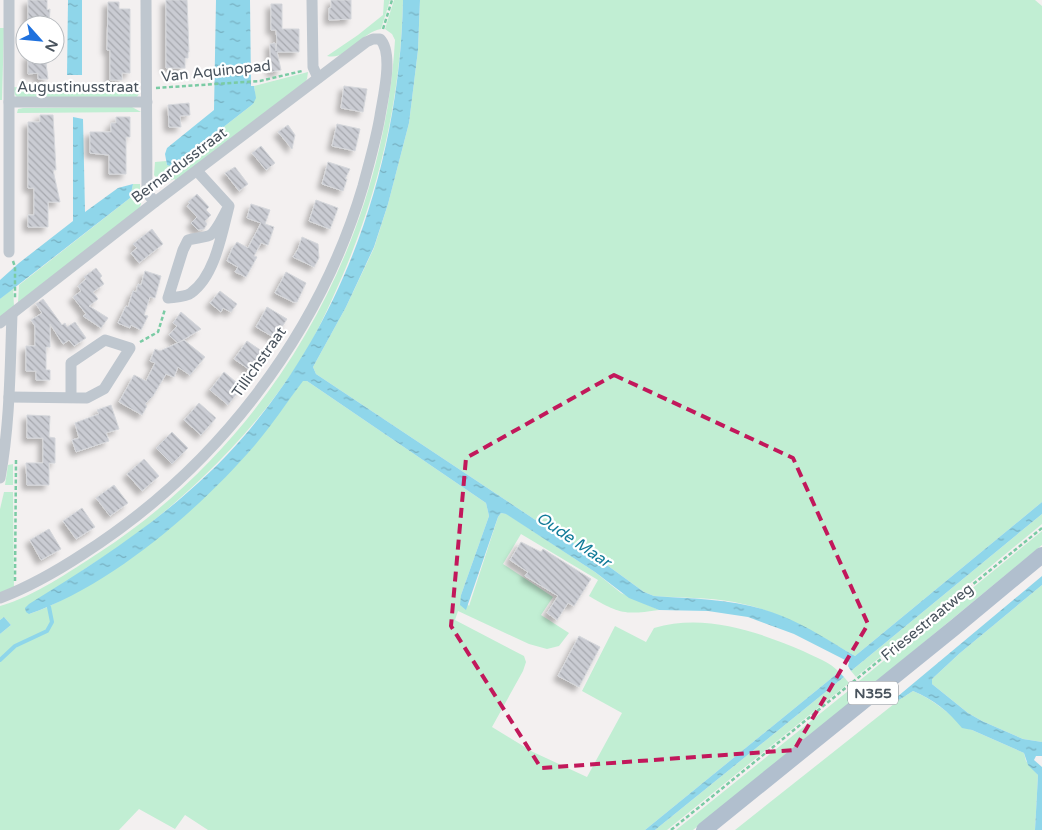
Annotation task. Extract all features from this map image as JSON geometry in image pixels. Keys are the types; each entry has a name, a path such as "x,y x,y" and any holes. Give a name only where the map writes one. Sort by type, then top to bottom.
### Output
{"main road":[{"name":"Friesestraatweg","path":"704,830 1042,555"}],"street":[{"path":"9,0 9,102 4,175 9,252"},
{"name":"Augustinusstraat","path":"146,0 147,193 155,202"},
{"path":"312,0 312,67 318,78"},
{"name":"Bernardusstraat","path":"0,323 155,202 366,42 372,39 380,39"},
{"name":"Tillichstraat","path":"0,598 61,568 94,547 158,500 211,449 235,422 284,356 325,284 343,244 357,204 378,125 385,83 387,50 380,39"},
{"name":"Augustinusstraat","path":"9,102 147,102"},
{"path":"197,171 229,206"},
{"path":"229,206 214,262 209,272 191,293 168,298 188,240 214,233 229,206"},
{"path":"0,478 9,397 12,314"},
{"path":"9,397 70,398 87,398 104,388 130,348 105,340 71,362 70,398"}],"path":[{"path":"380,39 392,0"},
{"name":"Van Aquinopad","path":"147,89 260,80 312,67"},
{"path":"9,83 93,89"},
{"path":"12,314 15,305 15,267"},
{"path":"130,348 158,332 168,298"},
{"path":"15,592 16,456"},
{"name":"Friesestraatweg","path":"671,830 1042,528"}],"highlighted area":[{"path":"614,375 793,458 868,624 794,750 541,768 451,626 466,458"}],"green space":[{"path":"384,0 390,0 381,29 367,35 341,54 327,56 383,15"},
{"path":"394,0 403,0 398,70 387,139 369,206 357,239 326,313 305,353 283,386 258,418 232,448 193,486 149,524 114,550 82,570 29,614 58,602 103,576 187,513 213,489 260,437 302,381 307,381 486,503 489,516 461,595 469,606 498,517 501,513 507,514 595,572 621,593 659,610 622,612 599,602 589,596 598,580 521,534 503,564 553,597 541,615 569,633 559,646 547,649 529,644 458,611 455,620 524,656 526,662 523,671 492,727 533,752 587,777 622,713 582,691 615,626 646,642 654,628 673,624 692,622 730,626 767,637 803,651 827,663 839,672 645,830 208,830 185,815 175,829 139,809 119,830 0,830 0,634 11,625 4,617 0,620 0,606 39,590 64,575 100,552 162,506 217,454 266,395 308,331 342,263 368,191 386,116 395,40 392,34 385,29"},
{"path":"420,0 1035,0 1042,6 1042,502 855,656 797,624 751,606 714,599 654,596 644,592 589,552 552,531 316,374 313,367 346,307 374,248 388,204 409,123 418,50"},
{"path":"0,28 4,28 2,100 0,100"},
{"path":"308,72 304,84 177,181 174,179 167,182 159,181 154,175 155,162 166,161 167,165 176,164 253,104 254,86"},
{"path":"13,87 79,92 140,92 137,97 18,98"},
{"path":"132,107 141,112 17,113 18,109 23,108"},
{"path":"133,184 140,184 141,204 139,209 18,303 19,285 130,198"},
{"path":"13,288 14,306 0,317 0,299"},
{"path":"13,464 13,485 5,485 8,465"},
{"path":"4,492 13,492 14,590 0,595 0,509"},
{"path":"1042,514 1042,524 856,677 851,671"},
{"path":"1042,531 1042,545 871,686 862,685 859,681"},
{"path":"1042,585 1042,742 1023,739 968,713 932,684 932,679 960,653"},
{"path":"844,677 849,683 667,830 655,830"},
{"path":"853,687 855,699 693,830 676,830"},
{"path":"913,691 934,703 961,725 1024,753 1026,761 1038,775 1035,830 735,830 899,700"}],"water":[{"path":"68,0 82,0 82,75 67,75"},
{"path":"216,0 250,0 251,86 254,86 256,98 253,104 176,164 167,165 165,154 167,148 214,110"},
{"path":"403,0 420,0 418,50 409,123 388,204 374,247 346,307 313,367 316,374 552,531 589,552 644,592 654,596 735,603 766,610 801,624 855,656 1042,502 1042,514 851,671 848,666 849,662 794,634 748,617 708,611 659,610 629,598 595,572 506,514 501,513 466,610 460,605 461,595 489,516 486,503 307,381 303,381 255,445 233,470 181,520 122,565 91,585 29,614 26,612 25,608 29,604 144,528 197,484 245,435 281,388 313,338 339,286 362,231 379,175 392,117 400,59"},
{"path":"73,117 83,119 85,212 118,188 133,184 130,198 0,299 0,280 73,221"},
{"path":"1042,576 1042,585 960,653 932,679 932,684 968,713 1023,739 1042,742 1042,756 1036,756 1034,760 1042,767 1042,830 1035,830 1038,775 1028,765 1024,753 972,730 962,728 940,706 913,691 899,700 897,697"},
{"path":"4,617 11,625 0,634 0,620"},
{"path":"839,672 844,677 655,830 645,830"}],"building":[{"path":"28,0 47,0 47,10 50,9 50,15 28,15"},
{"path":"166,0 187,0 189,52 188,58 185,58 185,68 166,68"},
{"path":"331,0 351,0 351,19 329,20"},
{"path":"108,2 119,2 119,9 130,9 130,73 122,73 122,80 110,80 110,50 107,50"},
{"path":"271,4 282,4 282,29 299,29 299,52 277,52 281,70 271,72 270,44 275,43 276,51 277,41 276,30 271,30"},
{"path":"28,65 46,65 48,79 38,79 38,73 28,74"},
{"path":"344,86 367,89 363,112 341,108"},
{"path":"189,103 190,115 180,116 181,127 169,127 168,105"},
{"path":"40,115 53,115 56,170 53,170 60,202 48,202 48,227 28,227 28,215 34,215 34,188 28,188 28,122 40,122"},
{"path":"116,117 130,117 130,137 126,137 126,174 109,174 109,155 90,153 90,132 111,132 111,123 116,123"},
{"path":"337,124 360,129 355,151 332,146"},
{"path":"288,125 295,135 292,149 278,132"},
{"path":"261,146 275,163 266,170 252,153"},
{"path":"328,162 350,169 345,179 347,179 343,191 322,184"},
{"path":"235,167 248,184 239,191 225,173"},
{"path":"197,194 209,207 206,210 211,215 205,221 207,224 204,229 198,230 191,223 197,217 187,206 190,203 188,202"},
{"path":"316,200 338,208 330,229 309,221"},
{"path":"251,204 270,210 265,224 274,227 268,245 261,243 254,256 257,257 246,277 235,272 238,267 227,261 237,242 248,248 261,223 247,218"},
{"path":"152,229 163,244 139,263 131,253 137,248 133,244"},
{"path":"302,237 318,244 319,258 314,267 293,257"},
{"path":"96,268 102,276 100,278 104,284 93,292 98,299 89,306 108,318 101,328 83,316 86,314 73,297 81,291 78,286 86,279 84,277"},
{"path":"145,271 161,276 155,298 150,297 144,315 148,316 141,330 131,325 130,328 118,323 126,306 128,307 133,291 136,292 138,284 141,285"},
{"path":"286,272 306,283 297,302 293,302 275,293"},
{"path":"220,291 237,304 231,312 223,308 221,312 210,303"},
{"path":"43,299 62,325 65,323 67,327 75,322 86,338 74,346 69,340 63,344 50,324 50,347 46,347 46,370 50,370 50,380 36,380 36,371 26,371 26,346 35,346 35,326 31,320 42,313 36,304"},
{"path":"267,307 287,319 275,338 256,327"},
{"path":"181,312 201,329 178,343 169,335 177,326 173,323"},
{"path":"184,340 205,357 190,375 178,367 174,377 166,374 153,396 145,404 147,406 142,415 119,402 134,375 146,381 155,363 150,361 155,349 160,351"},
{"path":"247,341 266,354 253,372 234,359"},
{"path":"224,372 242,387 228,405 210,390"},
{"path":"199,403 216,418 201,435 184,420"},
{"path":"111,405 119,429 106,433 109,441 76,452 72,440 79,438 75,423 99,414 97,410"},
{"path":"27,415 50,416 49,437 55,438 55,463 49,463 49,485 27,485 26,463 43,463 43,438 27,438"},
{"path":"172,432 188,448 172,464 156,448"},
{"path":"144,459 159,476 142,491 127,474"},
{"path":"114,485 128,503 110,516 96,498"},
{"path":"82,508 95,527 76,539 63,521"},
{"path":"49,529 61,549 41,560 30,540"},
{"path":"521,542 541,552 543,549 591,579 574,606 568,603 557,620 547,613 558,596 525,576 528,572 510,560"},
{"path":"579,636 600,647 579,687 558,676"}],"waterway":[{"path":"0,660 15,646 47,631 52,622 49,607"}],"water label":[{"name":"Oude Maar","path":"574,539"}]}
